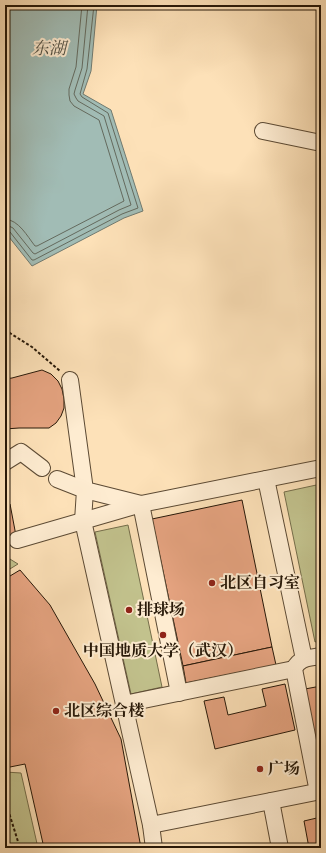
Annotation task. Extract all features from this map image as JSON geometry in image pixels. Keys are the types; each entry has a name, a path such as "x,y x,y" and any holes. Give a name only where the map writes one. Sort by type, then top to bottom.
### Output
{"street":[{"path":"263,131 321,143"},
{"path":"70,380 85,490 83,521 151,825 154,848"},
{"path":"5,462 21,452 42,468"},
{"path":"17,540 141,504 321,468"},
{"path":"57,479 85,490 141,504"},
{"path":"151,825 320,792 266,479"},
{"path":"141,504 179,693"},
{"path":"124,704 179,693 299,664 321,656"},
{"path":"271,801 280,848"}],"path":[{"path":"5,330 32,347 70,380"},
{"path":"5,800 20,848"}],"green space":[{"path":"321,484 321,640 315,642 284,492"},
{"name":"排球场","path":"128,525 162,687 131,694 95,532"},
{"path":"5,556 18,564 5,572"},
{"path":"5,772 21,773 38,848 5,848"}],"water":[{"name":"东湖","path":"5,5 97,5 91,71 83,94 111,110 143,211 124,218 32,266 5,232"}],"building":[{"path":"42,370 51,374 58,381 62,389 64,408 61,416 56,423 49,428 5,429 5,379"},
{"name":"北区自习室","path":"242,500 272,647 183,666 152,519"},
{"path":"5,504 10,504 17,541 5,540"},
{"name":"北区综合楼","path":"20,570 50,605 95,684 121,739 141,848 44,848 25,764 5,768 5,579"},
{"path":"272,647 276,665 186,683 183,666"},
{"path":"285,684 295,730 215,749 204,701 224,697 228,715 266,706 262,689"},
{"path":"321,686 321,766 305,689"},
{"path":"321,817 321,848 309,848 304,821"},
{"path":"209,845 210,848 185,848"}],"place":[{"name":"北区自习室","path":"212,583"},
{"name":"排球场","path":"129,610"},
{"name":"中国地质大学（武汉）","path":"163,635"},
{"name":"北区综合楼","path":"56,711"},
{"name":"广场","path":"260,769"}]}
